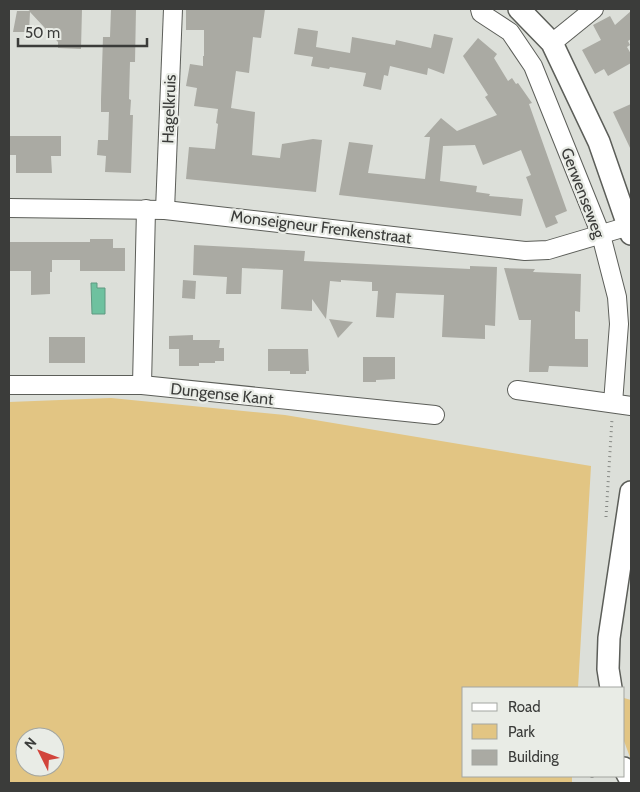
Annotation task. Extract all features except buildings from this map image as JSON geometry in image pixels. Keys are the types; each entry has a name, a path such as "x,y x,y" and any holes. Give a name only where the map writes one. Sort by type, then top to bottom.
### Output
{"street":[{"name":"Hagelkruis","path":"165,210 173,9"},
{"name":"Gerwenseweg","path":"480,9 481,12 510,32 534,66 601,234 617,297 620,324 613,403"},
{"name":"Gerwenseweg","path":"519,9 552,43 599,142 630,230"},
{"path":"552,43 594,9"},
{"name":"Monseigneur Frenkenstraat","path":"9,208 165,210 525,251 548,250 601,234 630,230"},
{"path":"142,385 146,209"},
{"name":"Dungense Kant","path":"9,385 142,385 435,415"},
{"path":"517,390 631,406"},
{"path":"611,687 608,670 609,638 631,492"},
{"path":"625,770 631,781"}],"path":[{"path":"606,525 613,403"}],"green space":[{"path":"111,398 285,415 591,466 578,687 462,687 462,777 572,777 572,783 9,783 9,402"},
{"path":"625,698 631,700 631,760 625,744"}],"shaded area":[{"path":"91,283 97,283 97,288 105,288 105,314 92,314"}]}
